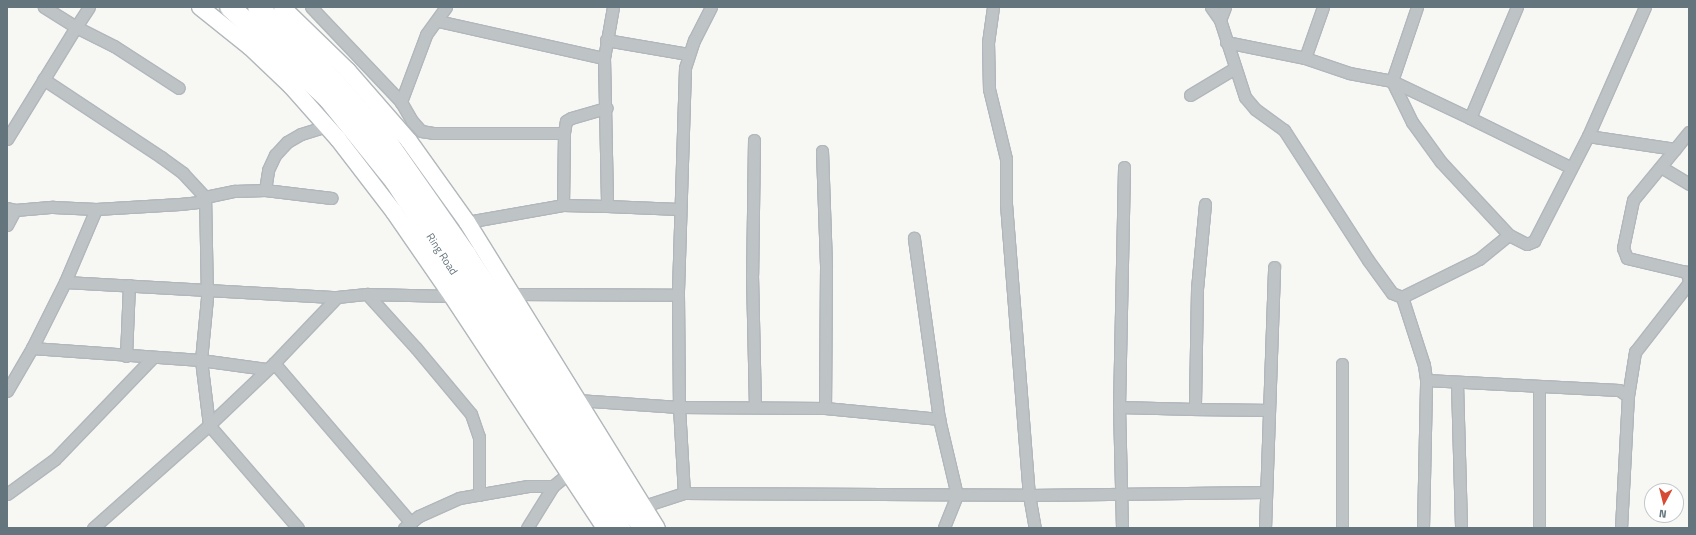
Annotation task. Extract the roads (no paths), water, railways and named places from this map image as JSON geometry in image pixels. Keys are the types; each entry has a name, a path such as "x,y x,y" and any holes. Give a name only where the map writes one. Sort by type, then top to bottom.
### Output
{"highway":[{"name":"Ring Road","path":"230,7 328,98 395,181 620,528"},
{"name":"Ring Road","path":"258,7 334,82 387,142 466,255 643,528"}],"street":[{"path":"44,7 76,27 114,46 179,88"},
{"path":"7,139 89,7"},
{"path":"200,7 276,72 327,126 394,212 452,296 605,528"},
{"path":"282,7 318,40 380,106 409,141 467,222 657,528"},
{"path":"311,7 401,102 412,121 421,131 433,133 564,133"},
{"path":"401,102 426,35 438,21 446,7"},
{"path":"607,206 604,58 613,7"},
{"path":"684,493 679,407 678,295 679,209 686,68 688,54 711,7"},
{"path":"994,7 988,42 990,88 995,118 1006,159 1006,204 1029,495 1035,528"},
{"path":"1211,7 1220,20 1245,97 1255,109 1284,130 1368,260 1392,293 1402,297 1479,259 1509,235"},
{"path":"1220,20 1225,7"},
{"path":"1305,58 1323,7"},
{"path":"1417,7 1392,81 1412,122 1441,162 1509,235 1527,244 1534,241 1570,167 1588,136 1645,7"},
{"path":"1470,118 1517,7"},
{"path":"438,21 604,58"},
{"path":"606,40 688,54"},
{"path":"1226,42 1305,58 1349,73 1392,81 1570,167"},
{"path":"1190,95 1235,68"},
{"path":"44,79 183,173 205,197 208,289 201,360 209,425 298,528"},
{"path":"563,205 564,133 566,122 571,118 606,108"},
{"path":"265,190 268,170 275,155 287,142 300,134 327,126"},
{"path":"1621,528 1628,396 1635,352 1688,284 1689,279 1686,272 1626,258 1623,253 1633,200 1689,132"},
{"path":"1588,136 1674,149"},
{"path":"754,140 752,275 755,408"},
{"path":"822,151 826,267 825,408"},
{"path":"1122,528 1119,407 1124,167"},
{"path":"1661,167 1689,184"},
{"path":"7,225 11,209 53,207 96,209 180,204 198,202 205,197 234,191 265,190 332,198"},
{"path":"1195,409 1197,289 1205,204"},
{"path":"467,222 563,205 679,209"},
{"path":"7,391 32,348 65,282 96,209"},
{"path":"914,238 938,419 957,495 944,528"},
{"path":"1264,528 1274,267"},
{"path":"65,282 208,289 249,294 452,296"},
{"path":"126,356 129,285"},
{"path":"367,294 416,348 471,414 479,438 479,495"},
{"path":"512,294 678,295"},
{"path":"94,528 209,425 270,366 336,296"},
{"path":"1402,297 1424,365 1426,380 1423,528"},
{"path":"32,348 270,366 407,525 419,516 459,498 528,486 553,486"},
{"path":"7,494 55,459 154,357"},
{"path":"1342,364 1342,528"},
{"path":"1426,380 1457,383 1619,390 1628,396"},
{"path":"1457,383 1461,528"},
{"path":"1539,387 1539,528"},
{"path":"577,400 679,407 825,408 938,419"},
{"path":"1119,407 1268,410"},
{"path":"527,528 553,486 569,473"},
{"path":"644,506 684,493 1029,495 1265,492"}]}
